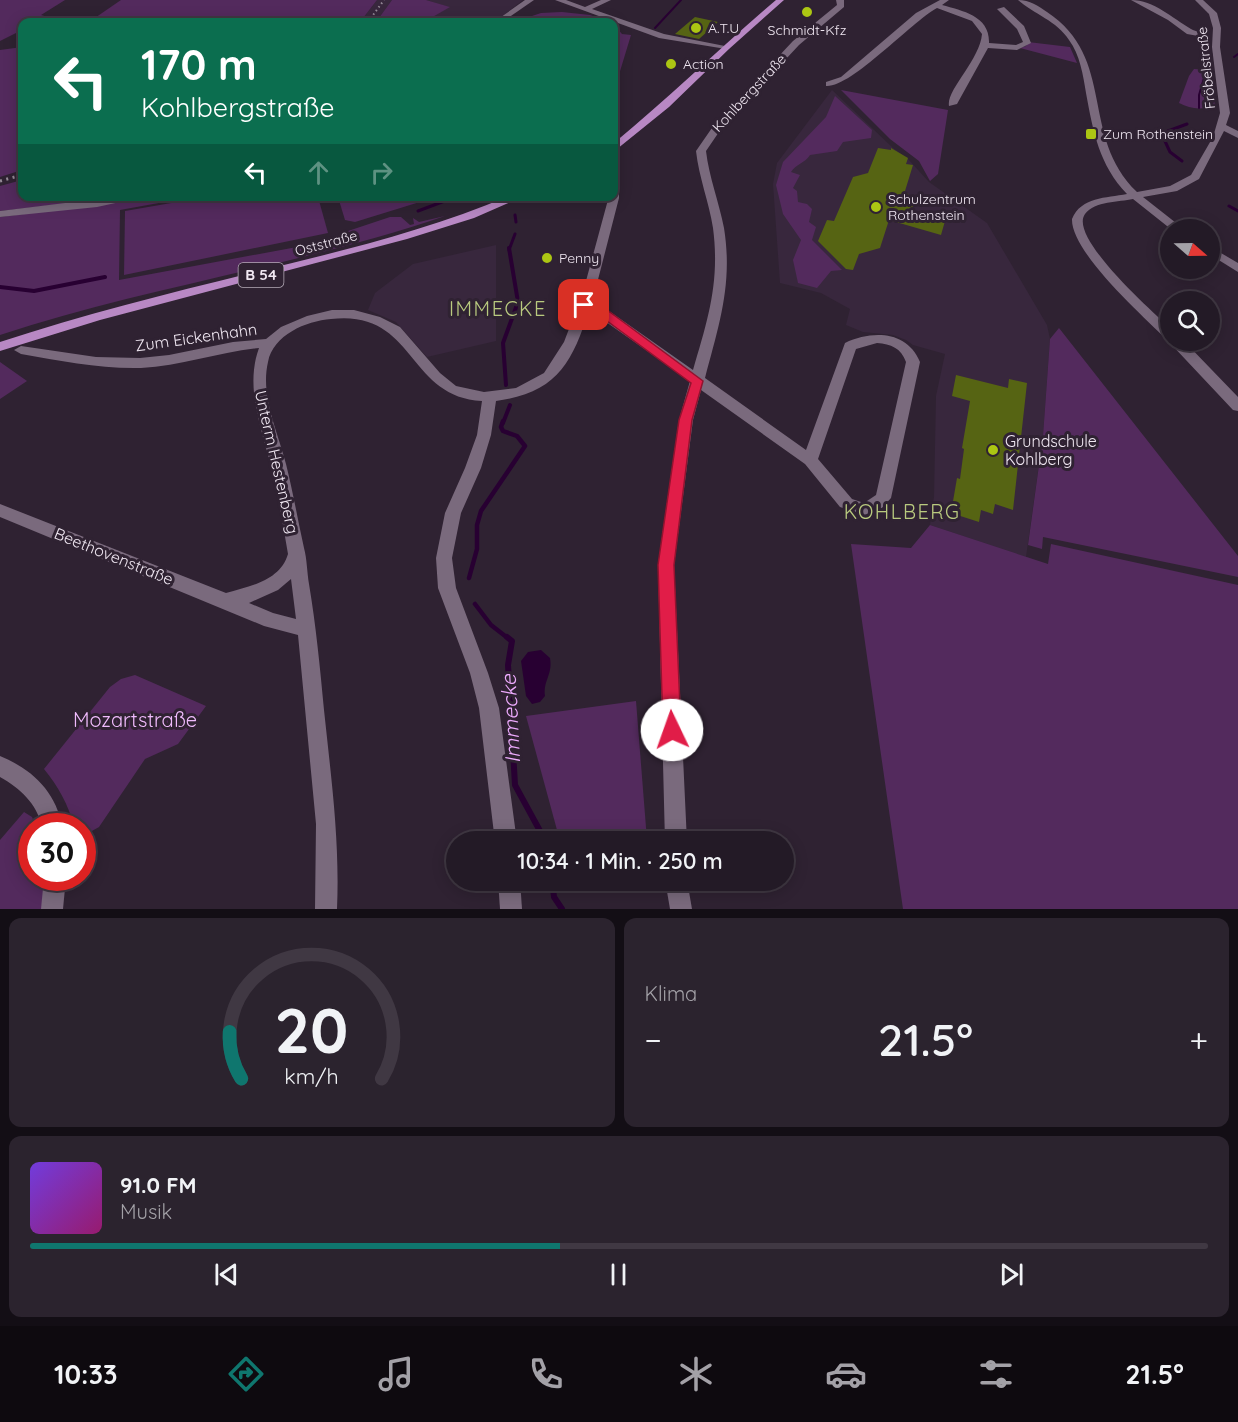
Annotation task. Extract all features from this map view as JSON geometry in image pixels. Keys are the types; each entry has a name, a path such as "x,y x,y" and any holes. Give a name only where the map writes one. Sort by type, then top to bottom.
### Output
{"main road":[{"path":"618,144 666,105 780,0"},
{"name":"Oststraße","path":"0,347 84,321 374,246 458,220 506,201"}],"street":[{"path":"504,18 530,0"},
{"path":"559,0 611,18"},
{"path":"586,9 607,0"},
{"name":"Kohlbergstraße","path":"676,831 666,565 686,420 719,302 721,261 718,227 704,175 701,151 709,136 724,119 805,34 841,5 840,0"},
{"path":"829,84 843,79 919,15 945,0"},
{"path":"1022,0 1060,25 1077,46 1082,57 1103,150 1111,168 1135,196 1165,219"},
{"path":"1135,0 1172,18 1190,32 1204,35"},
{"name":"Fröbelstraße","path":"1160,325 1113,278 1081,237 1076,224 1085,207 1094,202 1173,189 1195,177 1218,137 1225,113 1216,47 1216,27 1213,13 1199,0"},
{"path":"935,5 968,17 984,27 987,33 987,45 955,92 952,104"},
{"path":"987,45 1017,48 1027,43 1021,28 1001,9"},
{"path":"618,20 662,36 726,48"},
{"path":"1222,126 1238,135"},
{"path":"0,214 117,201"},
{"path":"268,343 296,324 317,317 336,314 366,317 395,330 445,384 465,394 490,398 530,388 549,376 566,351 584,305 613,201"},
{"path":"1220,256 1238,268"},
{"path":"584,305 595,307 810,460 846,503 855,508 864,509 874,506 883,498 913,362 911,354 902,346 876,338 861,339 850,346 810,460"},
{"name":"Zum Eickenhahn","path":"21,350 96,362 140,363 169,360 233,346 268,343"},
{"name":"Unterm Hestenberg","path":"268,343 261,355 259,387 297,549 308,627 327,839 326,909"},
{"path":"1186,351 1238,406"},
{"path":"490,398 484,435 453,513 444,558 447,588 479,673 489,708 505,831"},
{"name":"Beethovenstraße","path":"0,510 210,596 230,600"},
{"name":"Unterm Hestenberg","path":"230,600 262,592 277,582 290,567 297,549"},
{"path":"230,600 285,626 308,627"},
{"path":"0,766 27,781 37,791 49,813"},
{"path":"52,909 54,891"},
{"path":"510,891 511,909"},
{"path":"678,891 681,909"}],"shaded area":[{"path":"377,0 392,0 379,18 363,18"},
{"path":"426,0 523,0 500,18 431,18 449,7"},
{"path":"832,90 893,148 908,159 929,182 987,223 1047,325 1050,339 1043,436 1026,557 930,525 934,497 936,396 945,354 913,345 893,335 863,332 846,325 850,309 821,293 780,283 773,184 777,163"},
{"path":"496,245 496,341 427,357 396,322 368,310 375,293 413,264"},
{"path":"541,650 550,658 551,664 545,686 545,696 540,702 532,704 526,696 521,661 528,652"}],"green space":[{"path":"0,0 65,0 41,15 48,17 46,18 18,18 18,32 0,41"},
{"path":"121,0 377,0 363,18 95,18"},
{"path":"392,0 426,0 450,7 431,18 379,18"},
{"path":"562,12 599,18 526,18 541,13"},
{"path":"618,30 622,34 631,35 618,78"},
{"path":"1028,42 1070,47 1077,63 1020,48 1026,46"},
{"path":"18,48 18,171 0,177 0,50"},
{"path":"1194,69 1209,70 1213,73 1215,104 1206,108 1197,108 1179,103"},
{"path":"841,90 948,110 938,174 930,181 919,161 890,139"},
{"path":"835,96 872,130 871,138 843,142 837,151 810,155 791,172 800,175 793,188 797,191 798,202 807,204 812,209 809,222 816,227 812,240 842,270 831,271 817,288 798,283 793,260 801,240 783,214 776,185 783,162 826,117"},
{"path":"18,181 18,201 90,201 0,211 0,186"},
{"path":"128,201 170,201 120,210 119,280 340,239 339,234 390,217 401,217 410,225 414,224 413,218 419,222 445,216 334,249 111,303 0,335 0,217"},
{"path":"183,201 319,201 328,233 124,275 125,211"},
{"path":"339,201 423,201 355,222 345,220"},
{"path":"1059,328 1238,556 1238,577 1043,537 1042,549 1028,545 1043,436 1050,339"},
{"path":"0,362 27,381 0,399"},
{"path":"930,525 1048,564 1051,544 1238,585 1238,909 903,909 851,544 911,548"},
{"name":"Mozartstraße","path":"135,675 206,706 178,744 145,759 96,829 96,813 70,813 54,782 44,769 110,687 121,679"},
{"path":"636,701 646,831 557,831 526,716"},
{"path":"18,819 18,891 44,891 43,909 0,909 0,840"}],"building":[{"name":"A.T.U","path":"695,17 718,22 699,39 675,34"},
{"name":"Schulzentrum Rothenstein","path":"878,148 891,150 891,148 908,158 906,164 913,165 905,191 915,200 911,213 945,221 941,235 889,220 880,248 859,254 853,270 846,269 818,241 827,220 834,221 853,177 868,173"},
{"name":"Grundschule Kohlberg","path":"956,375 1008,388 1009,379 1027,383 1013,510 995,504 993,514 981,510 979,522 951,513 957,478 960,479 964,449 962,448 970,401 952,396"}],"waterway":[{"path":"655,28 681,0"},
{"path":"1234,57 1238,54"},
{"path":"1199,108 1199,95 1206,71"},
{"path":"1182,161 1170,152 1164,139 1168,131 1187,124"},
{"path":"418,211 445,201"},
{"path":"1229,206 1238,211"},
{"name":"Immecke","path":"515,215 516,222"},
{"name":"Immecke","path":"509,249 515,234"},
{"name":"Immecke","path":"506,385 503,343 518,302 509,249"},
{"path":"0,287 34,291 105,277"},
{"name":"Immecke","path":"503,423 510,405"},
{"name":"Immecke","path":"469,578 477,549 477,525 481,511 525,446 517,436 503,431 501,427 503,421"},
{"name":"Immecke","path":"475,604 491,625 509,639"},
{"name":"Immecke","path":"507,637 512,641 508,665 515,785 540,831"},
{"name":"Immecke","path":"553,891 554,897 562,909"}],"railway":[{"path":"371,18 384,0"},
{"path":"0,181 18,176"}],"place":[{"name":"Schmidt-Kfz","path":"807,12"},
{"name":"A.T.U","path":"696,28"},
{"name":"Action","path":"671,64"},
{"name":"Zum Rothenstein","path":"1091,134"},
{"name":"Schulzentrum Rothenstein","path":"876,207"},
{"name":"Penny","path":"547,258"},
{"name":"Grundschule Kohlberg","path":"993,450"}],"district":[{"name":"IMMECKE","path":"498,309"},
{"name":"KOHLBERG","path":"902,512"}],"route":[{"path":"584,305 595,307 697,381 686,420 666,565 672,730"}]}
